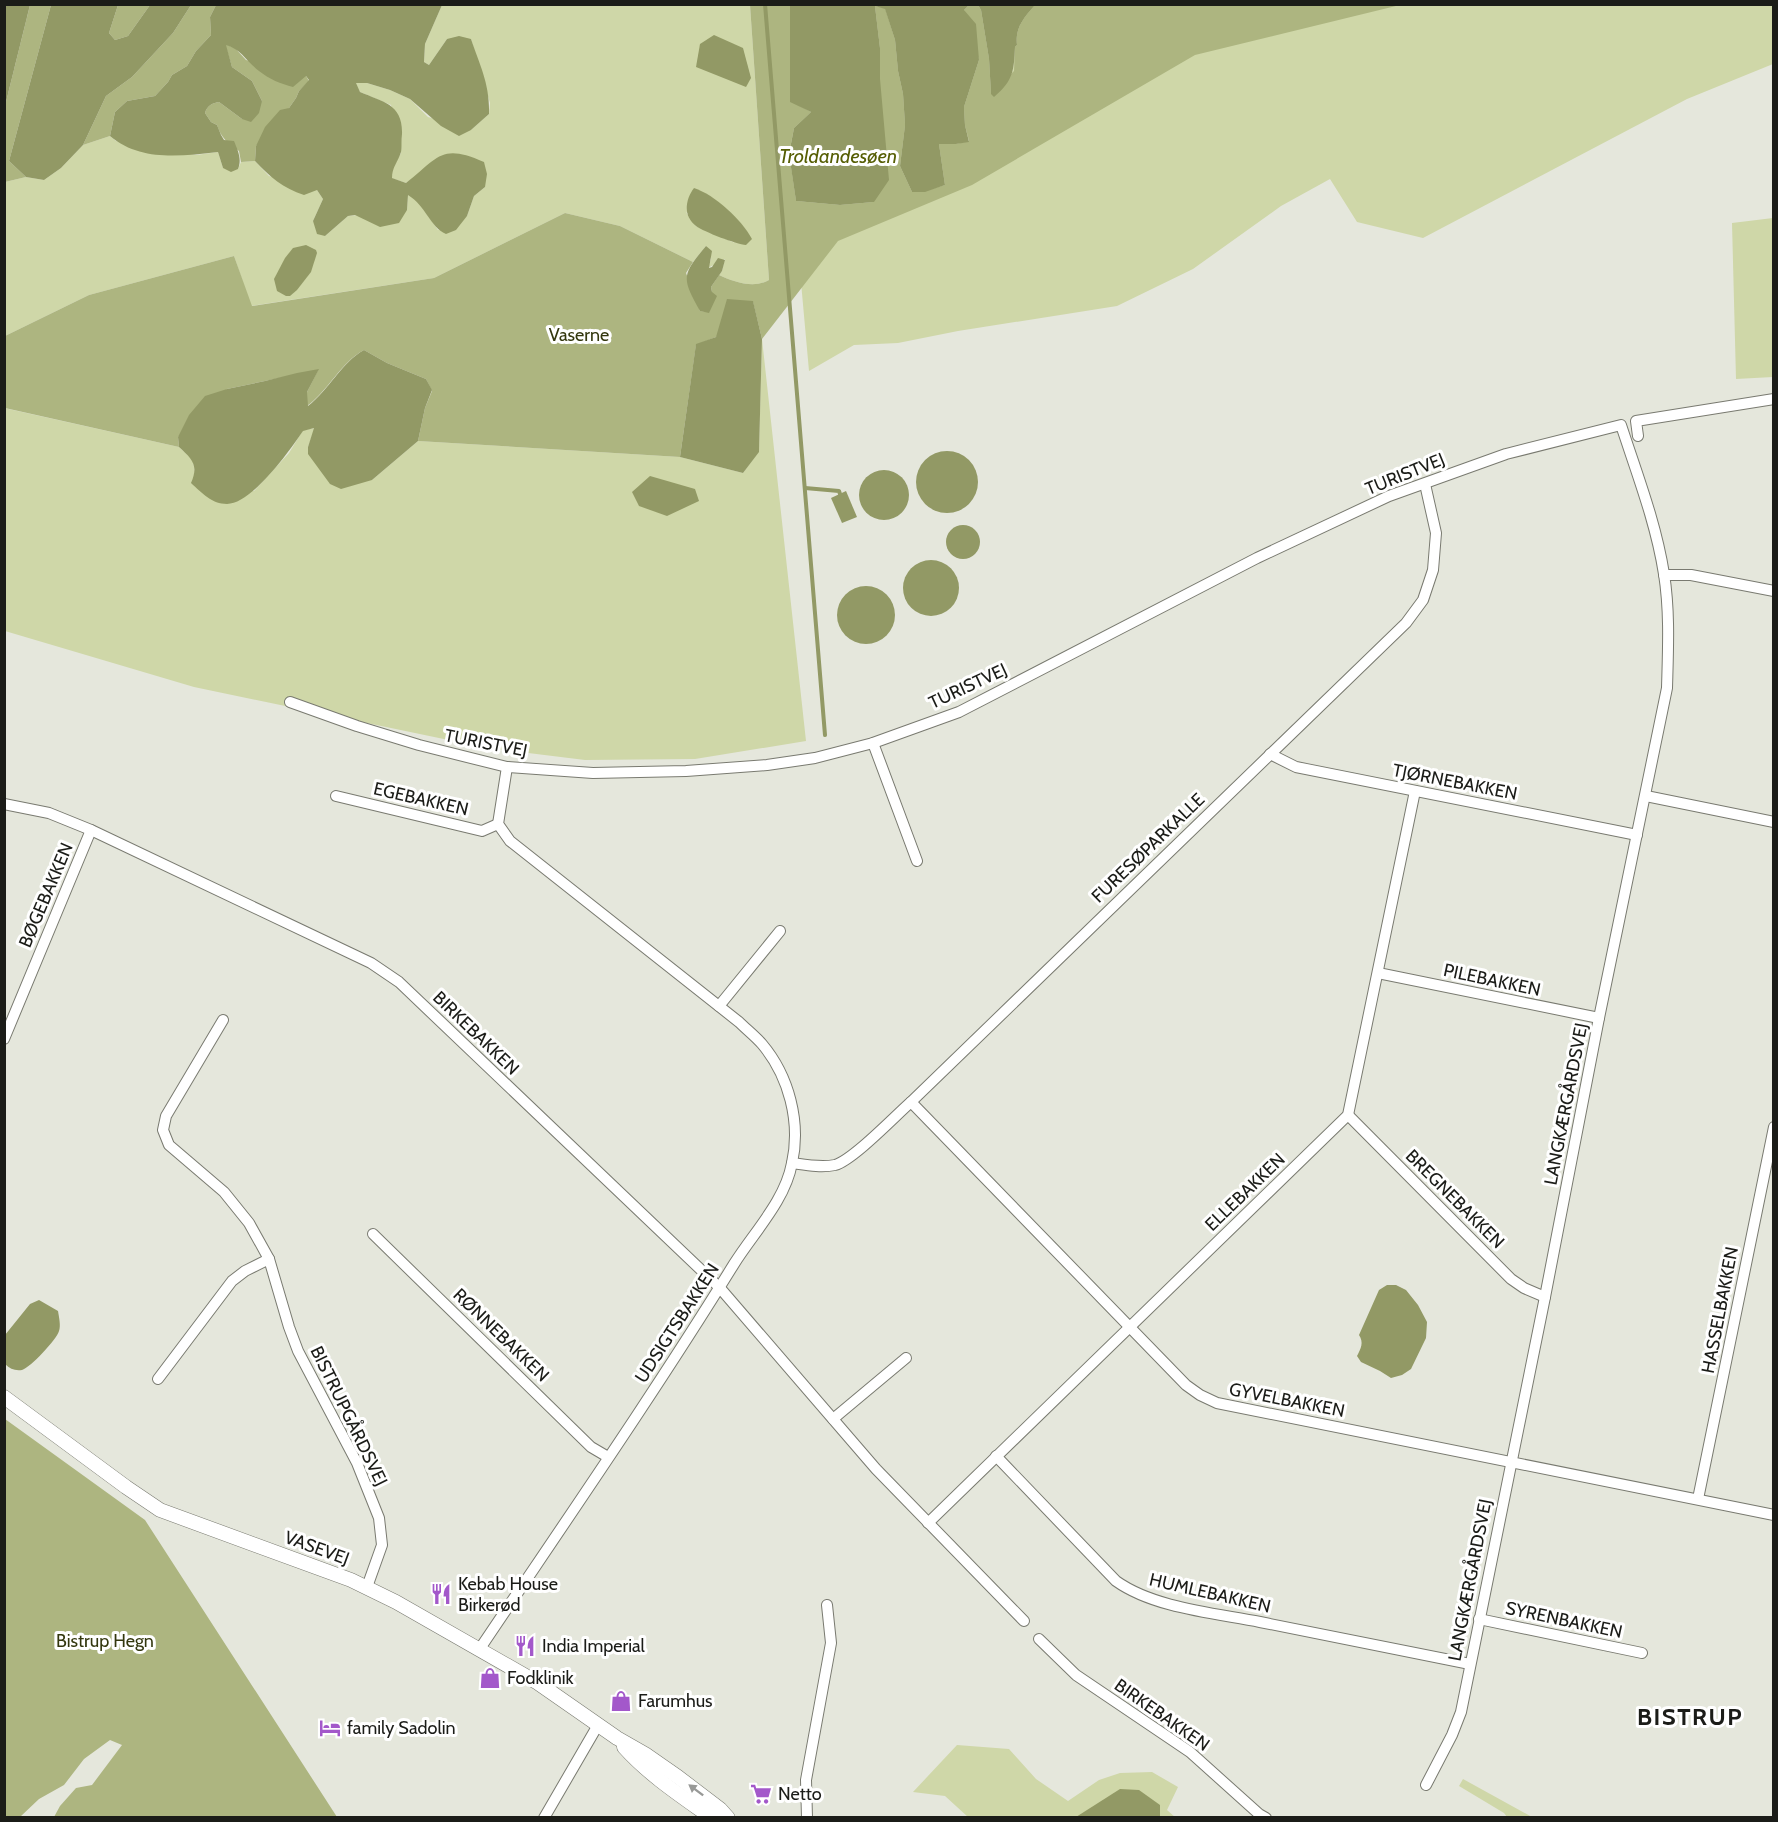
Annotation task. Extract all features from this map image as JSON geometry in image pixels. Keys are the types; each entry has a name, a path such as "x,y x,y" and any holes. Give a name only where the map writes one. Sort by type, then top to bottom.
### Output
{"street":[{"path":"1638,436 1636,421 1773,399"},
{"name":"TURISTVEJ","path":"290,702 419,745 507,767 593,773 698,770 767,765 806,759 873,743 958,712 1257,558 1389,496 1506,454 1621,424"},
{"name":"LANGKÆRGÅRDSVEJ","path":"1426,1785 1452,1735 1461,1712 1667,688 1669,643 1664,575 1651,518 1621,424"},
{"name":"FURESØPARKALLE","path":"792,1163 823,1166 837,1164 850,1158 911,1102 1407,623 1423,600 1433,570 1436,533 1425,484"},
{"path":"1664,575 1691,575 1773,591"},
{"path":"873,743 917,861"},
{"name":"TJØRNEBAKKEN","path":"1270,754 1296,766 1637,835"},
{"path":"498,824 507,767"},
{"path":"1348,1115 1415,791"},
{"name":"EGEBAKKEN","path":"336,796 482,831 498,824"},
{"path":"1646,796 1773,822"},
{"name":"BIRKEBAKKEN","path":"4,804 50,813 91,830 371,963 399,982 720,1288 876,1469 1024,1622"},
{"name":"UDSIGTSBAKKEN","path":"479,1650 781,1194 792,1163 795,1130 790,1099 779,1070 762,1043 719,1006 510,842 498,824"},
{"name":"BØGEBAKKEN","path":"4,1039 91,830"},
{"path":"719,1006 780,931"},
{"name":"PILEBAKKEN","path":"1378,973 1599,1018"},
{"name":"BISTRUPGÅRDSVEJ","path":"223,1020 166,1116 163,1130 169,1145 224,1192 249,1223 269,1259 298,1351 357,1463 379,1518 382,1545 367,1587"},
{"name":"GYVELBAKKEN","path":"911,1102 1186,1385 1200,1395 1217,1403 1773,1515"},
{"name":"BREGNEBAKKEN","path":"1348,1115 1511,1279 1524,1288 1545,1297"},
{"name":"ELLEBAKKEN","path":"928,1523 1348,1115"},
{"name":"HASSELBAKKEN","path":"1698,1500 1773,1127"},
{"name":"RØNNEBAKKEN","path":"373,1234 591,1447 608,1457"},
{"path":"158,1379 232,1281 245,1271 269,1259"},
{"path":"834,1419 906,1358"},
{"name":"VASEVEJ","path":"4,1397 160,1510 367,1587 538,1683 678,1777 720,1809 728,1818"},
{"name":"HUMLEBAKKEN","path":"996,1456 1116,1581 1146,1598 1470,1664"},
{"path":"807,1818 806,1780 831,1643 827,1605"},
{"name":"SYRENBAKKEN","path":"1479,1619 1642,1653"},
{"name":"BIRKEBAKKEN","path":"1039,1640 1076,1675 1190,1752 1266,1818"},
{"path":"543,1818 598,1725"},
{"name":"VASEVEJ","path":"617,1738 635,1759 712,1818"}],"shaded area":[{"path":"1035,4 1773,5 1773,64 1687,99 1423,238 1357,222 1330,179 1281,206 1193,269 1117,306 958,331 898,343 854,345 809,371 790,159 796,201 840,205 874,202 889,180 875,6 885,8 895,40 905,125 900,166 912,192 945,185 939,144 969,141 964,107 979,60 976,24 964,10 969,5 978,5 981,10 989,59 991,94 994,97 1009,80 1017,45 1017,33 1024,18"},
{"path":"442,5 750,5 769,280 751,284 737,282 719,275 725,259 708,268 711,259 706,246 693,262 620,226 565,213 434,278 251,306 234,256 89,295 5,336 5,182 26,177 44,180 61,168 83,145 110,136 116,141 196,155 218,152 223,168 238,169 241,162 255,161 269,176 317,190 323,199 313,221 325,236 348,216 407,210 408,194 418,201 438,230 467,216 474,196 485,187 416,176 406,183 391,178 393,168 401,153 391,105 360,92 355,83 367,83 390,90 410,99 428,117 471,130 489,114 490,103 471,39 447,39 429,65 424,62 425,44","holes":["686,212 735,243 696,226"]},
{"path":"776,5 790,5 790,101 811,112 794,128 789,152"},
{"path":"1773,218 1773,377 1736,379 1732,223"},
{"path":"762,339 806,741 695,759 585,760 487,748 194,687 5,631 4,408 179,447 193,460 195,474 254,491 289,453 303,430 315,428 308,447 372,480 418,441 680,457 743,473 759,451"},
{"path":"957,1745 1009,1749 1036,1779 1068,1801 1099,1780 1120,1773 1152,1772 1178,1787 1167,1810 1176,1818 968,1817 945,1796 913,1792"},
{"path":"1463,1779 1532,1817 1507,1817 1459,1786"}],"green space":[{"path":"30,5 51,5 9,161 26,177 5,182 5,106"},
{"path":"118,5 150,5 128,36 115,40 109,33"},
{"path":"191,5 216,5 210,17 211,35 196,51 187,66 172,75 155,96 127,101 115,112 110,136 83,145 106,96 132,77 173,33"},
{"name":"Vaserne","path":"750,5 790,5 790,101 811,112 794,128 789,153 796,201 840,205 874,202 880,79 880,48 875,6 885,8 895,40 905,125 900,166 912,192 945,185 939,144 969,141 964,107 979,60 964,10 969,5 978,5 981,10 989,59 991,94 1014,71 1017,33 1035,5 1400,5 1195,55 972,185 838,241 762,339 753,302 716,337 696,345 680,457 418,441 425,408 432,391 426,379 387,363 364,350 348,362 307,406 307,392 318,370 227,389 178,437 179,447 5,408 5,336 89,295 234,256 252,306 434,278 565,213 620,226 693,262 686,273 700,311 709,312 711,287 719,275 737,282 751,284 769,280"},
{"path":"225,44 235,48 246,60 306,76 309,81 256,146 255,161 241,162 239,151 225,140 217,125 211,122 205,113 210,105 219,102 242,119 262,101 252,81 232,67"},
{"name":"Bistrup Hegn","path":"5,1419 145,1520 337,1817 54,1817 60,1806 76,1788 92,1785 122,1745 110,1740 84,1759 64,1785 39,1799 20,1817 5,1817"}],"water":[{"path":"4,5 30,5 5,106"},
{"path":"51,5 118,5 109,33 115,40 128,36 150,5 191,5 173,33 132,77 106,96 83,145 61,168 44,180 26,177 9,161"},
{"path":"216,5 442,5 425,44 424,62 429,65 447,39 459,36 471,39 486,84 489,114 471,130 459,136 441,126 410,99 367,83 356,83 360,92 384,102 399,116 402,134 401,150 392,178 406,183 434,160 449,153 470,156 484,162 487,174 485,187 474,196 467,216 456,230 446,234 441,231 408,195 407,210 399,223 380,227 355,215 348,216 325,236 317,234 313,221 323,199 317,190 304,195 290,189 272,177 255,161 256,146 265,127 280,110 289,108 309,80 306,76 293,87 280,83 263,74 240,52 226,45 232,67 252,81 262,101 259,113 251,122 242,119 219,102 210,105 205,113 211,122 217,125 224,140 234,141 240,158 238,169 231,172 223,168 218,152 176,156 148,154 122,144 110,136 115,112 127,101 155,96 172,75 187,66 196,51 211,35 210,17"},
{"name":"Troldandesøen","path":"790,5 969,5 964,10 976,24 979,60 964,107 969,142 939,144 945,185 925,192 912,192 900,166 905,125 895,40 885,9 875,6 889,180 874,202 840,205 796,201 789,154 794,128 811,112 790,102"},
{"path":"978,5 1035,5 1017,33 1014,63 1009,80 994,97 991,94 989,59 981,10"},
{"path":"714,35 743,48 751,78 746,87 696,67 700,44"},
{"path":"694,188 710,196 727,209 752,239 746,245 741,244 696,226 687,213 687,203"},
{"path":"306,245 316,250 317,253 311,272 297,290 290,296 286,296 277,291 274,279 293,248"},
{"path":"706,246 712,251 709,268 718,258 725,260 722,271 711,287 712,292 717,296 709,313 700,311 687,283 692,264"},
{"path":"727,299 753,301 762,339 759,452 743,473 680,457 696,344 716,337"},
{"path":"364,350 387,363 426,379 432,390 425,408 418,441 372,480 341,489 330,484 308,454 314,428 303,431 270,475 237,502 222,504 217,502 191,483 193,463 179,447 178,437 189,415 205,396 319,369 307,392 308,406 348,362"},
{"path":"947,451 969,460 978,482 969,504 947,513 925,504 916,482 925,460"},
{"path":"884,470 902,477 909,495 902,513 884,520 866,513 859,495 866,477"},
{"path":"650,476 695,489 699,501 667,516 639,506 632,492"},
{"path":"846,491 857,517 842,523 831,498"},
{"path":"963,525 975,530 980,542 975,554 963,559 951,554 946,542 951,530"},
{"path":"925,560 937,560 947,564 955,572 959,588 955,604 947,612 937,616 925,616 915,612 907,604 903,594 903,582 907,572 915,564"},
{"path":"866,586 877,588 890,599 895,615 893,626 882,639 866,644 855,642 842,631 837,615 839,604 850,591"},
{"path":"1387,1285 1396,1285 1406,1290 1418,1305 1427,1322 1426,1338 1411,1369 1391,1378 1361,1362 1357,1356 1362,1343 1359,1335 1379,1290"},
{"path":"39,1300 58,1311 59,1331 49,1346 31,1364 22,1370 13,1369 5,1364 5,1335 30,1304"},
{"path":"1120,1789 1139,1790 1160,1805 1160,1817 1076,1817"}],"waterway":[{"path":"765,4 825,735"},
{"path":"805,488 839,491 840,494"}],"place":[{"name":"Kebab House Birkerød","path":"441,1594"},
{"name":"India Imperial","path":"525,1646"},
{"name":"Fodklinik","path":"490,1678"},
{"name":"Farumhus","path":"621,1701"},
{"name":"family Sadolin","path":"330,1728"},
{"name":"Netto","path":"761,1794"}],"district":[{"name":"BISTRUP","path":"1690,1716"}]}
